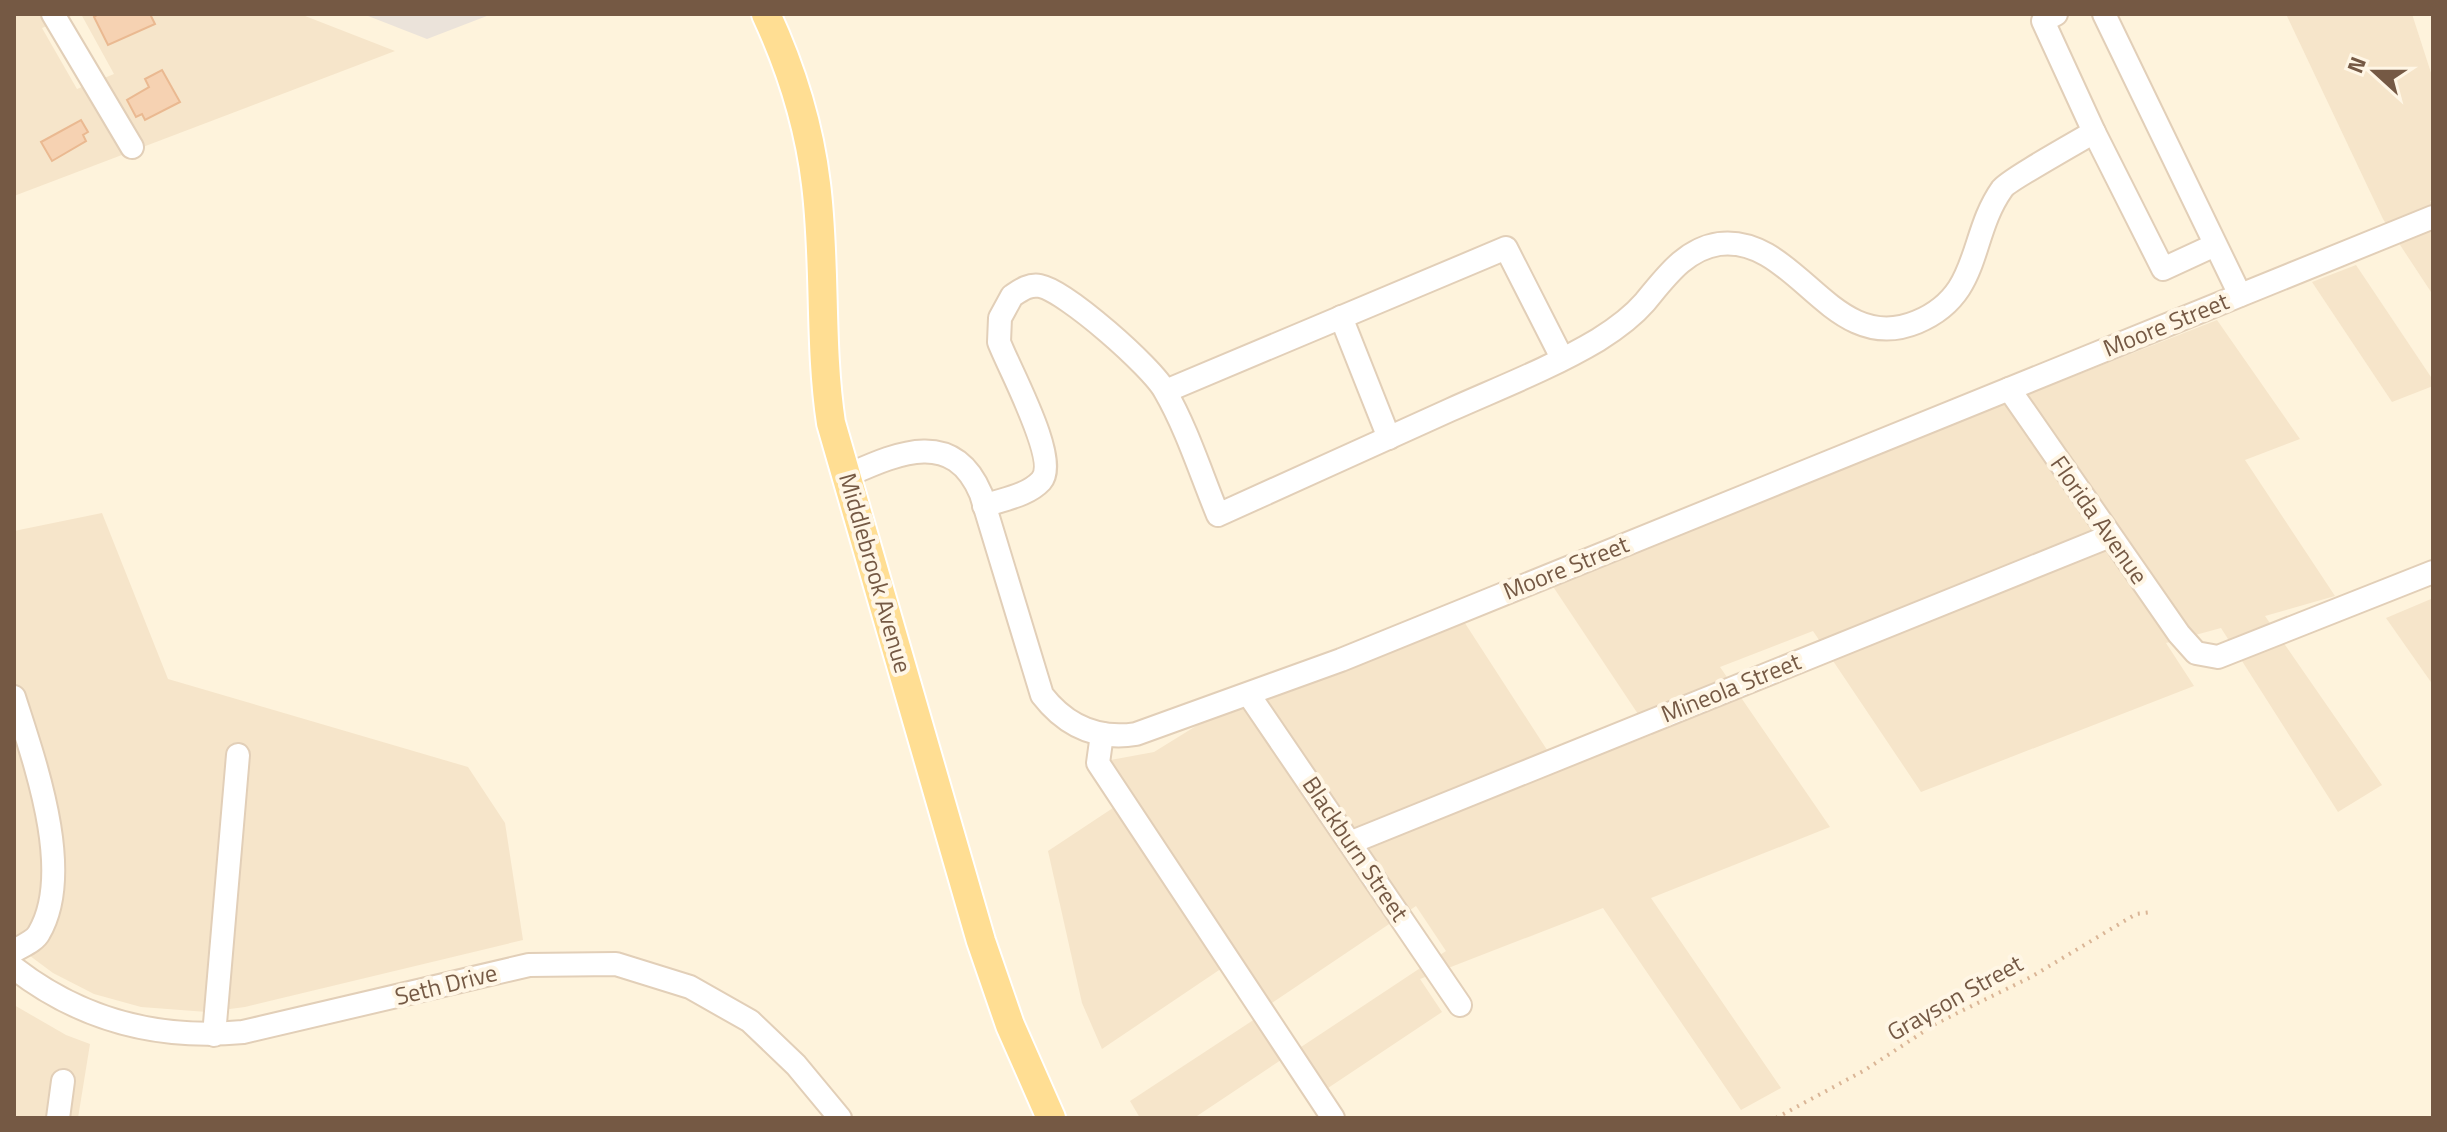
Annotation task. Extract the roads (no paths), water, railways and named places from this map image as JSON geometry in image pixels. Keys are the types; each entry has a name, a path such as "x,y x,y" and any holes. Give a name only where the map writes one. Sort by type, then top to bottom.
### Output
{"main road":[{"name":"Middlebrook Avenue","path":"766,14 790,74 810,145 819,217 826,388 831,423 981,941 1010,1025 1051,1118"}],"street":[{"path":"53,14 132,147"},
{"path":"2056,14 2043,21 2094,132 2163,269 2215,245"},
{"path":"2104,14 2240,295"},
{"path":"984,506 1026,492 1042,480 1048,468 1038,432 999,342 1000,318 1012,296 1022,290 1043,287 1063,296 1158,379 1166,391 1218,515 1598,340 1627,319 1676,266 1718,244 1747,247 1778,260 1807,288 1850,319 1882,326 1913,323 1941,309 1958,292 1972,265 1987,217 2004,185 2094,132"},
{"name":"Moore Street","path":"848,475 901,452 934,453 952,460 969,475 984,506 1037,687 1050,706 1071,723 1102,734 1136,734 1249,695 2433,217"},
{"path":"1166,391 1506,248 1562,358"},
{"path":"1341,317 1389,438"},
{"name":"Florida Avenue","path":"2009,389 2191,649 2218,657 2433,572"},
{"name":"Mineola Street","path":"1352,842 2110,536"},
{"name":"Blackburn Street","path":"1249,695 1352,842 1460,1005"},
{"path":"14,697 35,762 54,862 51,898 38,936 14,951"},
{"path":"1102,734 1098,763 1333,1118"},
{"path":"214,1035 238,755"},
{"name":"Seth Drive","path":"14,968 50,994 116,1022 168,1033 214,1035 264,1027 529,965 616,964 690,987 750,1021 796,1065 840,1118"},
{"path":"58,1118 63,1081"}]}
